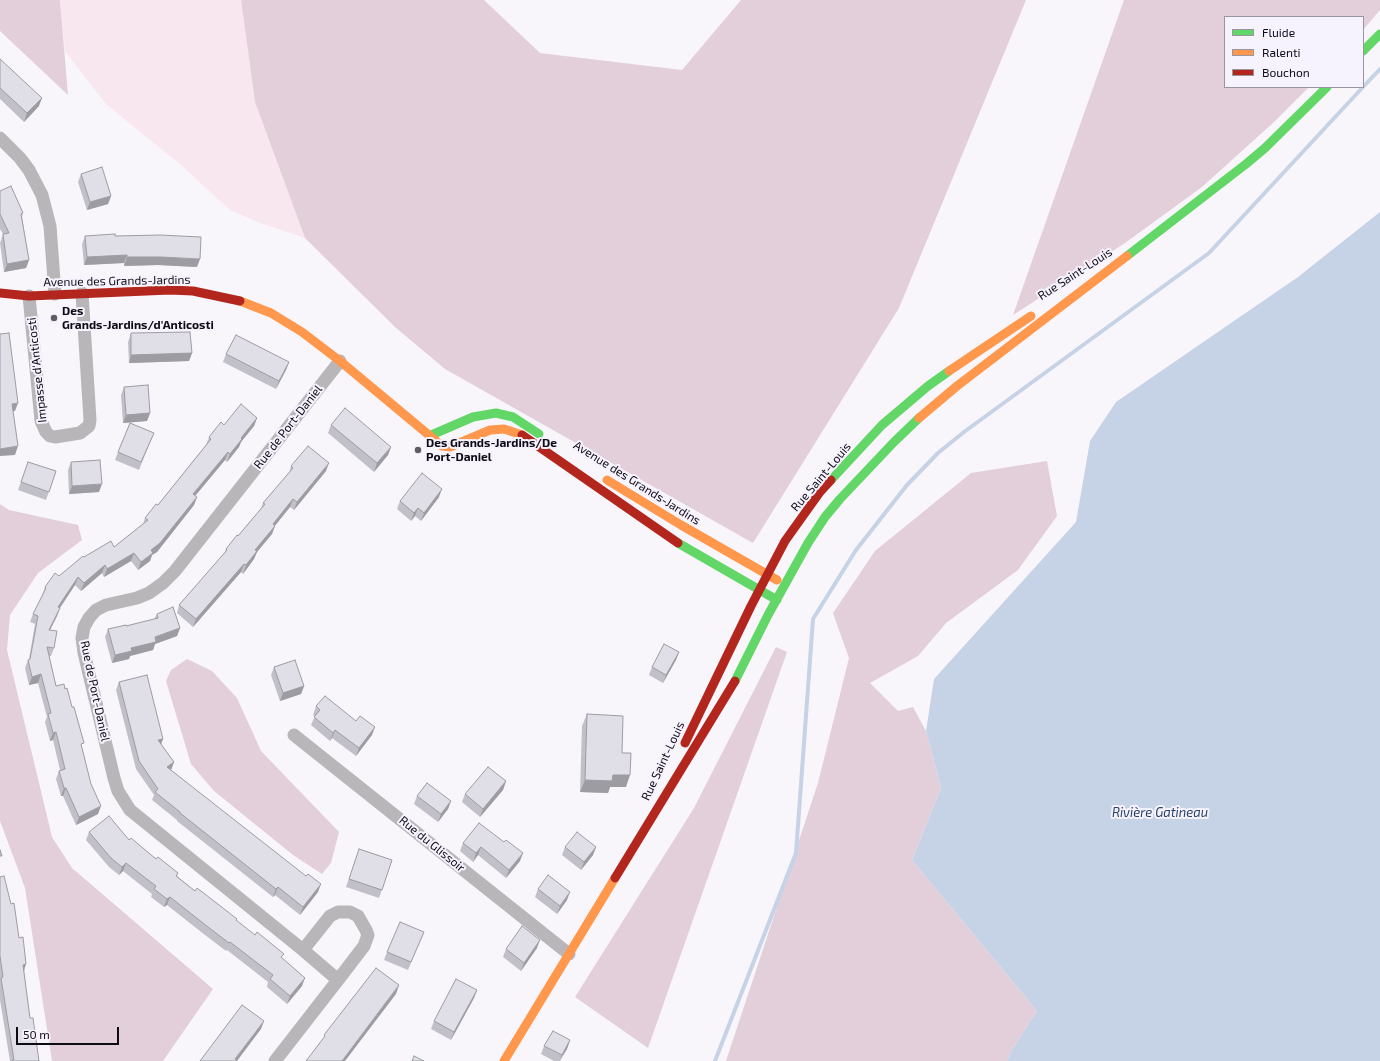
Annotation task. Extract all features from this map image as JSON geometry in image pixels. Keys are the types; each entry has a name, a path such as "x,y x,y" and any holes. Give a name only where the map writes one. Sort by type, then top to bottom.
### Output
{"main road":[{"path":"1364,50 1380,34"},
{"name":"Rue Saint-Louis","path":"504,1061 731,688 785,585 824,517 894,442 923,414 957,386 1246,164 1265,148 1326,88"},
{"name":"Rue Saint-Louis","path":"644,829 759,590 785,541 820,492 858,450 903,406 928,386 962,360 1140,246"},
{"name":"Avenue des Grands-Jardins","path":"0,294 29,296 170,290 193,291 238,300 259,308 283,320 302,332 340,361 442,446 447,447 457,444 490,430 504,430 523,435 675,541 777,600"},
{"path":"429,436 473,417 496,413 517,419 547,440"},
{"name":"Avenue des Grands-Jardins","path":"598,474 681,525 785,585"}],"street":[{"path":"0,138 25,164 42,195 50,226 55,294"},
{"name":"Impasse d'Anticosti","path":"29,296 41,421 46,432 50,436 55,437 80,433 89,426 90,420 82,293"},
{"name":"Rue de Port-Daniel","path":"338,980 137,816 123,801 114,778 84,653 82,638 84,627 96,610 106,605 137,598 149,593 163,583 175,571 340,361"},
{"name":"Rue du Glissoir","path":"294,735 569,954"},
{"path":"275,1061 364,946 368,935 358,916 350,912 338,912 330,916 302,950"}],"shaded area":[{"path":"0,0 60,0 68,95 0,31"},
{"path":"60,0 241,0 255,102 305,238 260,223 230,210 181,165 106,104 65,51"},
{"path":"241,0 484,0 540,53 682,70 741,0 1026,0 899,308 753,543 445,369 395,327 305,238 255,102"},
{"path":"1124,0 1380,0 1380,10 1364,29 1364,16 1224,16 1224,88 1308,88 1274,122 1202,187 1125,243 1013,315"},
{"path":"1047,461 1057,516 1018,570 946,623 918,656 870,683 898,711 913,707 926,731 941,788 912,860 1037,1011 1011,1051 1007,1061 726,1061 818,783 849,658 833,613 875,551 971,473"},
{"path":"0,504 9,510 78,525 82,540 38,573 10,615 7,650 52,837 72,868 213,989 163,1061 52,1061 25,888 0,821"},
{"path":"776,647 787,652 648,1048 575,997 694,808"},
{"path":"187,659 212,671 237,698 261,751 339,832 331,863 322,874 293,855 214,791 191,764 166,681 171,670"}],"water":[{"name":"Rivière Gatineau","path":"1380,212 1380,1061 1007,1061 1011,1051 1037,1011 912,860 941,788 926,731 934,679 1076,522 1090,441 1116,402 1298,277"}],"building":[{"path":"0,59 42,98 27,113 0,88"},
{"path":"102,167 111,196 90,202 81,174"},
{"path":"11,186 23,213 21,214 29,260 7,264 3,234 9,233 0,214 0,191"},
{"path":"115,234 115,236 160,235 201,237 200,259 127,257 127,255 87,257 85,236"},
{"path":"190,332 192,353 131,355 131,333"},
{"path":"9,333 18,403 12,404 18,446 0,449 0,334"},
{"path":"236,335 289,362 279,381 226,354"},
{"path":"148,385 150,413 126,415 124,387"},
{"path":"241,404 257,418 230,454 228,452 193,494 197,497 160,543 151,550 153,553 141,562 134,553 107,569 105,565 84,583 78,577 58,607 60,608 49,630 57,631 54,648 47,647 56,686 64,684 65,689 67,688 72,707 74,707 84,743 81,744 91,784 101,806 79,817 66,788 64,788 59,771 65,769 56,732 53,733 48,714 51,713 41,674 32,677 28,660 30,659 38,616 33,614 46,588 45,587 55,573 59,576 83,556 84,557 111,541 114,547 148,520 145,518 156,504 158,505 211,439 209,437 221,422 224,425"},
{"path":"345,408 391,447 377,463 331,425"},
{"path":"130,423 154,433 141,462 118,452"},
{"path":"308,446 329,463 297,502 293,499 273,524 275,526 255,550 257,551 246,565 244,564 196,619 179,605 227,550 226,549 237,535 238,536 265,504 263,503 293,468 291,466"},
{"path":"100,460 102,484 72,486 71,462"},
{"path":"28,462 56,471 49,492 21,482"},
{"path":"422,473 442,489 424,513 418,508 414,513 400,501"},
{"path":"173,607 180,628 155,637 156,642 131,648 132,651 115,655 108,629 158,618 157,614"},
{"path":"664,644 679,652 666,675 652,667"},
{"path":"295,660 304,686 283,693 274,667"},
{"path":"147,675 163,739 158,740 174,762 167,767 306,876 308,874 321,884 303,907 278,887 276,889 155,792 158,789 139,761 119,682"},
{"path":"325,696 356,721 360,716 375,727 359,748 335,730 333,733 314,717 320,710 316,706"},
{"path":"587,714 623,716 622,753 631,753 630,775 613,775 612,781 585,780"},
{"path":"488,767 506,781 483,809 465,794"},
{"path":"427,783 451,801 441,814 417,796"},
{"path":"109,816 129,840 131,838 156,859 158,857 178,873 176,876 195,891 197,888 255,935 257,932 284,954 281,957 305,978 290,996 270,979 273,975 170,897 167,899 154,889 156,886 126,863 122,867 111,858 89,832"},
{"path":"479,823 504,842 506,840 523,853 509,870 481,847 476,853 463,843"},
{"path":"577,832 596,847 584,862 565,847"},
{"path":"359,849 392,860 382,890 349,879"},
{"path":"548,875 570,892 560,906 538,889"},
{"path":"4,876 11,904 14,903 19,938 23,937 26,964 23,965 30,1018 33,1018 39,1061 12,1061 14,1060 1,978 3,977 0,956 0,877"},
{"path":"400,922 424,932 411,962 387,952"},
{"path":"522,926 540,940 524,963 506,949"},
{"path":"376,968 399,985 342,1061 306,1061 325,1036 324,1035"},
{"path":"456,979 477,990 454,1032 434,1021"},
{"path":"242,1005 264,1021 235,1059 237,1060 200,1061"},
{"path":"553,1031 570,1040 562,1055 544,1046"},
{"path":"414,1056 424,1061 412,1061"}],"waterway":[{"path":"1364,86 1380,69"},
{"path":"715,1061 796,853 813,619 856,550 907,485 938,453 964,432 1209,253 1362,88"}],"traffic: fast":[{"path":"1364,50 1380,34"},
{"path":"1127,256 1265,148 1326,88"},
{"path":"831,480 882,425 928,386 949,371"},
{"path":"429,436 473,417 496,413 513,417 539,434"},
{"path":"735,681 768,615 808,543 825,517 894,442 919,418"},
{"path":"678,543 777,600"}],"traffic: slow":[{"path":"919,418 957,386 1127,256"},
{"path":"240,301 271,313 302,332 340,361 442,446 450,447 490,430 504,429 522,435"},
{"path":"949,371 1031,316"},
{"path":"607,480 681,525 777,580"},
{"path":"504,1061 615,878"}],"traffic: jam":[{"path":"0,293 29,296 170,290 193,291 240,301"},
{"path":"522,435 678,543"},
{"path":"685,743 751,606 785,541 820,492 831,480"},
{"path":"615,878 735,681"}],"place":[{"name":"Des Grands-Jardins/d'Anticosti","path":"54,318"},
{"name":"Des Grands-Jardins/De Port-Daniel","path":"418,450"}]}
